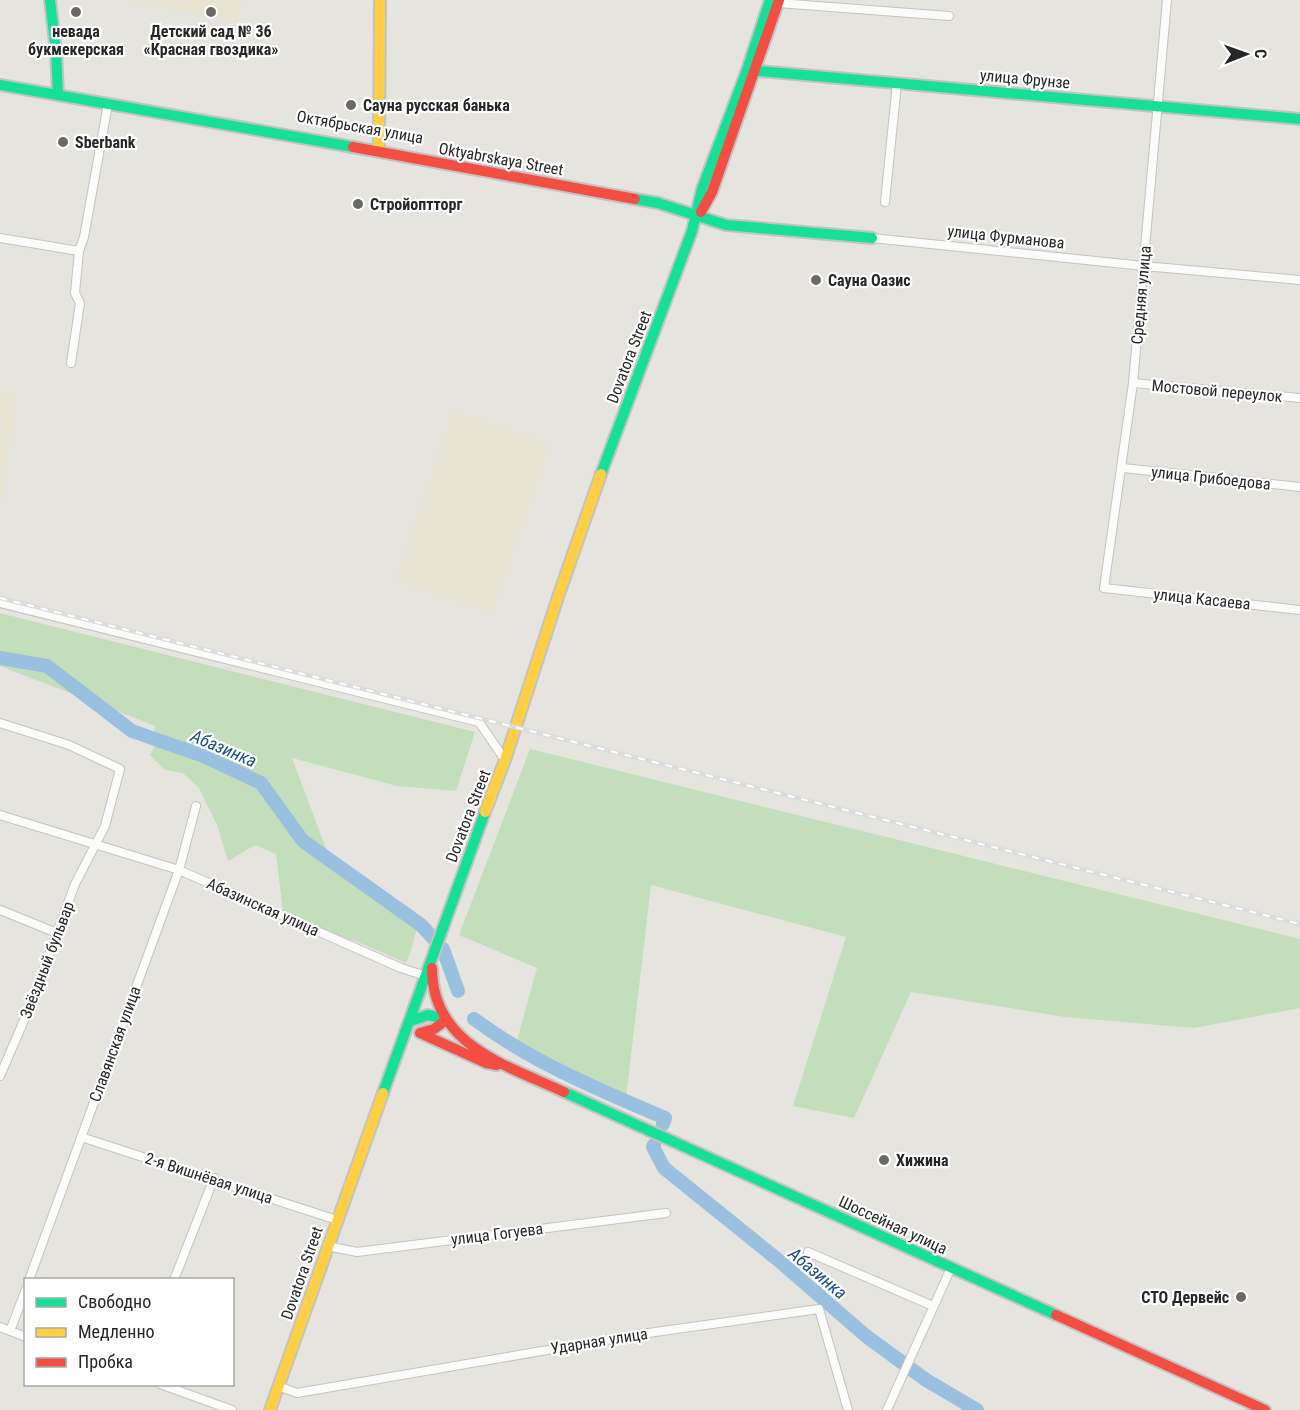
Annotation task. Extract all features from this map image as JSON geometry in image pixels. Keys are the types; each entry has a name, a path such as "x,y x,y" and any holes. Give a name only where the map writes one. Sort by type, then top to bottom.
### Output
{"main road":[{"path":"50,0 58,92"},
{"path":"0,85 58,92 108,104 379,149 380,0"},
{"name":"Dovatora Street","path":"270,1410 327,1246 505,759 602,472 698,214 712,192 776,1"},
{"name":"улица Фрунзе","path":"751,71 1300,118"},
{"name":"Октябрьская улица","path":"0,80 643,194 675,201 698,214"},
{"name":"улица Фурманова","path":"698,214 710,221 726,225 872,238"},
{"path":"434,956 437,986 446,1020"},
{"path":"410,1021 426,1015 439,1016 446,1020"},
{"path":"401,1046 411,1035 434,1029 446,1020"},
{"name":"Шоссейная улица","path":"446,1020 467,1043 510,1067 1254,1410"},
{"name":"Шоссейная улица","path":"420,1033 486,1063 510,1067"},
{"name":"Шоссейная улица","path":"950,1269 1265,1410"}],"street":[{"name":"Средняя улица","path":"1104,588 1133,383 1167,0"},
{"path":"776,1 950,16"},
{"path":"885,202 897,83"},
{"path":"71,363 80,303 75,293 79,251 84,237 108,104"},
{"path":"0,238 79,251"},
{"name":"улица Фурманова","path":"872,238 1300,280"},
{"name":"Мостовой переулок","path":"1133,383 1300,398"},
{"name":"улица Грибоедова","path":"1122,468 1300,487"},
{"name":"улица Касаева","path":"1104,588 1300,610"},
{"path":"0,603 479,722 505,759"},
{"path":"0,723 69,745 120,769 96,845"},
{"name":"Славянская улица","path":"30,1278 179,870 196,806"},
{"name":"Абазинская улица","path":"0,815 179,870 401,968 426,976"},
{"name":"Звёздный бульвар","path":"0,1077 31,1004 75,884 96,845"},
{"path":"0,910 57,933"},
{"name":"2-я Вишнёвая улица","path":"81,1137 214,1178 337,1220"},
{"path":"175,1278 214,1178"},
{"name":"улица Гогуева","path":"327,1246 357,1252 666,1213"},
{"path":"808,1252 933,1306"},
{"path":"887,1410 950,1269"},
{"path":"10,1331 24,1294"},
{"name":"Ударная улица","path":"278,1386 297,1393 641,1334 819,1309 848,1410"},
{"path":"0,1327 24,1335"},
{"path":"166,1386 232,1410"}],"shaded area":[{"name":"Детский сад № 36 «Красная гвоздика»","path":"124,0 243,0 237,23"},
{"path":"0,391 16,392 0,511"},
{"path":"453,411 550,444 493,613 396,580"}],"green space":[{"path":"0,613 475,732 456,791 397,786 292,758 327,851 381,894 420,916 406,963 358,942 316,931 283,912 276,854 255,845 228,861 217,825 199,788 183,773 165,770 150,755 154,748 155,726 0,666"},
{"path":"530,749 1300,939 1300,1008 1194,1028 1065,1017 911,992 854,1118 793,1106 846,937 651,885 626,1098 516,1044 537,968 459,935"}],"waterway":[{"name":"Абазинка","path":"0,658 47,666 132,731 206,757 261,783 303,841 421,925 433,938"},
{"name":"Абазинка","path":"443,949 458,991"},
{"name":"Абазинка","path":"474,1019 543,1062 665,1118 663,1124"},
{"name":"Абазинка","path":"654,1145 664,1168 777,1259 866,1336 926,1380 977,1410"}],"railway":[{"path":"0,598 1300,924"}],"traffic: fast":[{"path":"50,0 58,95"},
{"path":"601,474 692,231 702,189 747,70 770,0"},
{"path":"747,70 1300,119"},
{"path":"0,85 353,147"},
{"path":"635,199 658,203 726,225 872,238"},
{"path":"383,1093 485,812"},
{"path":"410,1021 428,1015 446,1019"},
{"path":"564,1092 1056,1315"}],"traffic: slow":[{"path":"379,152 380,0"},
{"path":"485,812 505,760 601,474"},
{"path":"270,1410 383,1093"}],"traffic: jam":[{"path":"701,212 712,192 779,0"},
{"path":"353,147 635,199"},
{"path":"432,968 435,994 444,1016 458,1034 476,1049 497,1061 564,1092"},
{"path":"420,1033 434,1029 446,1020"},
{"path":"420,1033 486,1063 497,1065"},
{"path":"1056,1315 1265,1410"}],"place":[{"name":"невада букмекерская","path":"76,12"},
{"name":"Детский сад № 36 «Красная гвоздика»","path":"211,12"},
{"name":"Сауна русская банька","path":"351,105"},
{"name":"Sberbank","path":"63,142"},
{"name":"Стройоптторг","path":"358,204"},
{"name":"Сауна Оазис","path":"816,280"},
{"name":"Хижина","path":"884,1160"},
{"name":"СТО Дервейс","path":"1241,1297"}]}
